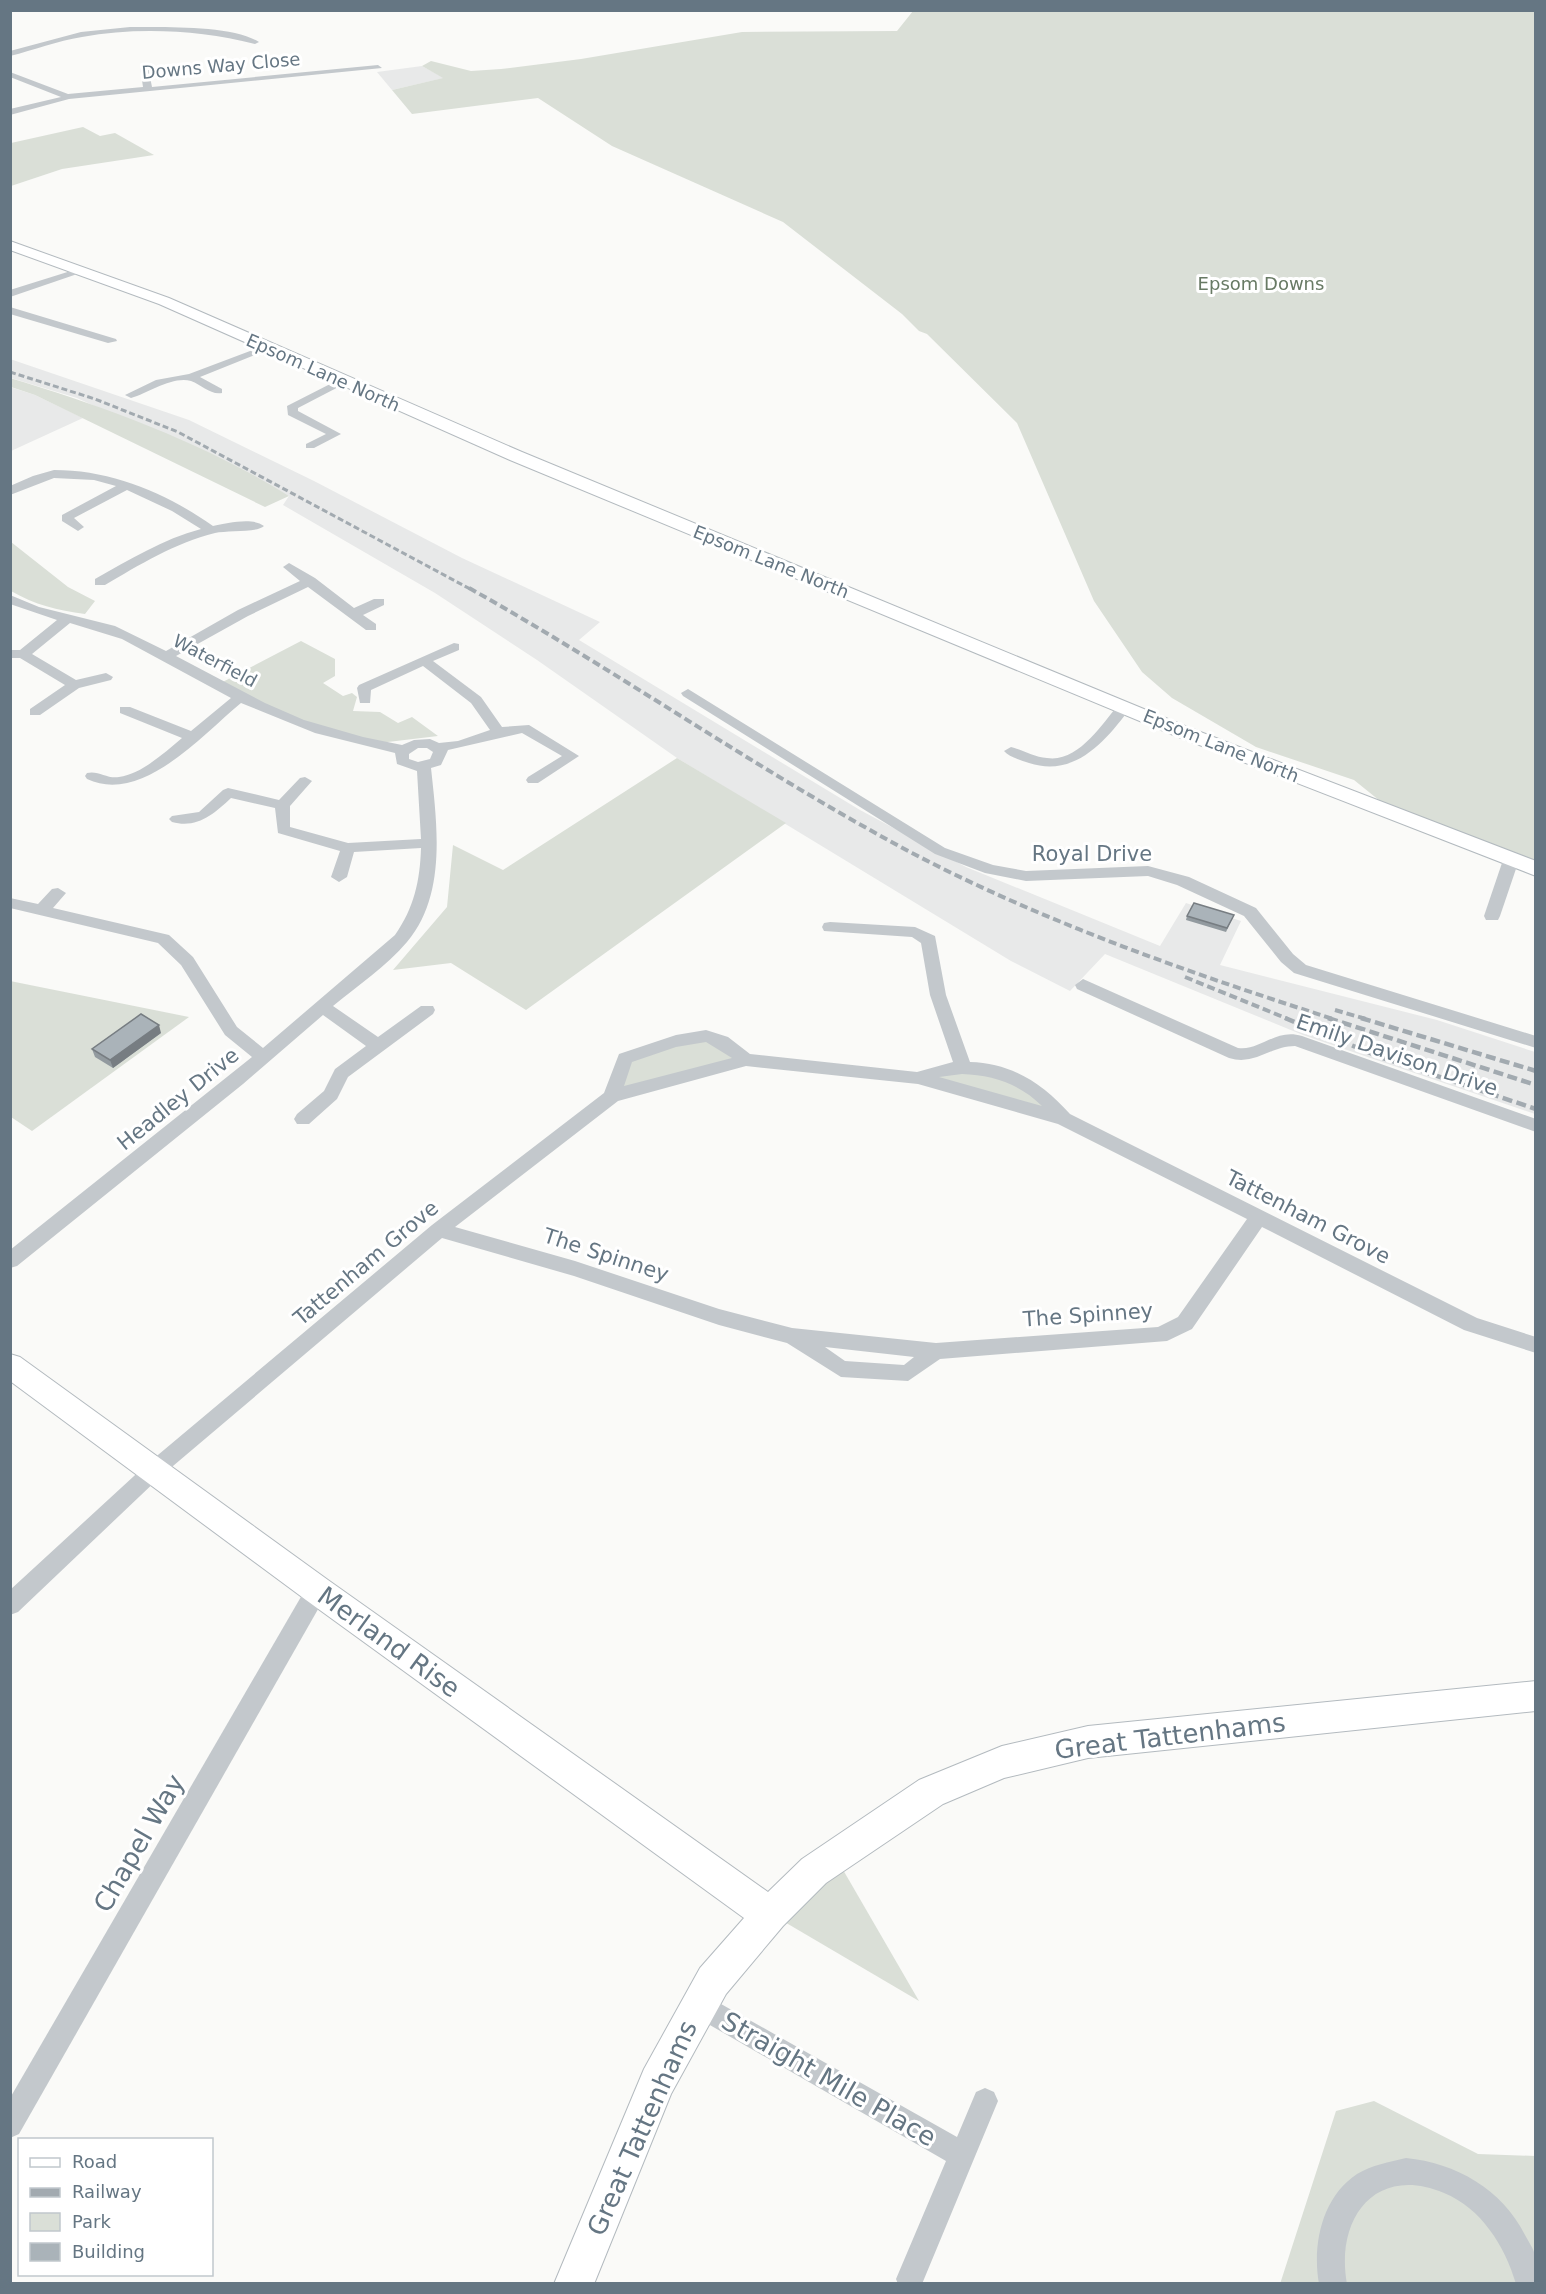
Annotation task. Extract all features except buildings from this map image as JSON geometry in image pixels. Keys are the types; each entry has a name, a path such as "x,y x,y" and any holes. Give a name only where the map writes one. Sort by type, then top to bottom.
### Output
{"main road":[{"name":"Epsom Lane North","path":"10,245 164,301 342,382 516,456 1124,707 1536,869"},
{"name":"Merland Rise","path":"10,1365 317,1590 743,1897 771,1914"},
{"name":"Great Tattenhams","path":"574,2283 657,2082 698,2004 713,1981 771,1914 814,1871 931,1792 1002,1762 1088,1742 1536,1696"}],"street":[{"path":"10,54 73,36 124,30 183,31 255,42"},
{"path":"144,67 148,89"},
{"name":"Downs Way Close","path":"10,112 61,101 67,97 378,68"},
{"path":"10,74 67,97"},
{"path":"10,294 81,271"},
{"path":"10,310 112,341"},
{"path":"131,395 160,382 191,377 267,348"},
{"path":"191,377 218,391"},
{"path":"310,446 334,434 292,413 293,406 342,382"},
{"path":"10,490 52,474 94,476 126,486 192,516 211,530"},
{"path":"78,527 66,518 126,486"},
{"path":"100,582 151,553 211,530 245,525 258,526"},
{"path":"289,567 371,627"},
{"path":"165,657 243,613 310,581"},
{"name":"Waterfield","path":"10,599 39,611 108,628 284,718 339,737 404,750"},
{"path":"353,614 379,602"},
{"path":"67,619 17,654 74,685"},
{"path":"365,700 364,688 454,647"},
{"path":"424,661 476,700 498,732"},
{"path":"35,712 74,685 106,677"},
{"name":"Royal Drive","path":"688,693 940,851 990,869 1026,876 1148,871 1183,880 1250,912 1287,958 1300,969 1536,1042"},
{"path":"92,776 103,782 124,781 158,762 240,697"},
{"path":"1011,751 1046,763 1057,763 1069,759 1091,744 1124,707"},
{"path":"124,710 190,736"},
{"path":"438,747 441,751 440,758 424,766 406,764 401,757 404,750 423,743 438,747 460,746 498,732 524,728 572,756 533,780"},
{"path":"264,1058 401,939 418,910 426,878 424,766"},
{"path":"305,781 282,805 283,830 348,848 427,843"},
{"path":"177,819 203,816 228,793 282,805"},
{"path":"339,878 348,848"},
{"path":"1492,916 1511,860"},
{"path":"42,910 58,893"},
{"name":"Headley Drive","path":"10,903 163,939 187,961 231,1031 264,1058 10,1261"},
{"path":"830,927 915,932 929,940 938,995 963,1065"},
{"name":"Emily Davison Drive","path":"1083,985 1235,1054 1246,1056 1257,1053 1267,1043 1279,1039 1296,1040 1535,1126 1536,1137"},
{"path":"324,1008 378,1046"},
{"path":"303,1119 331,1095 341,1073 427,1010"},
{"name":"Tattenham Grove","path":"612,1096 625,1058 663,1045 708,1035 730,1047 746,1060"},
{"name":"Tattenham Grove","path":"10,1605 153,1471 439,1230 612,1096 746,1060 918,1078 1064,1119 1471,1324 1536,1345"},
{"name":"Tattenham Grove","path":"918,1078 936,1070 963,1065 1002,1073 1034,1089 1064,1119"},
{"name":"The Spinney","path":"439,1230 575,1269 719,1317 792,1336 936,1351 1160,1335 1185,1323 1258,1218"},
{"name":"The Spinney","path":"792,1336 841,1369 908,1373 936,1351"},
{"name":"Chapel Way","path":"10,2125 317,1590"},
{"name":"Straight Mile Place","path":"698,2004 961,2154"},
{"name":"Straight Mile Place","path":"910,2279 985,2101"},
{"path":"1333,2283 1329,2268 1334,2229 1345,2203 1366,2182 1394,2172 1425,2172 1457,2184 1487,2206 1511,2236 1528,2271 1530,2283"}],"shaded area":[{"path":"422,66 444,78 392,90 377,72"},
{"path":"10,359 189,420 314,481 462,558 600,622 579,640 860,810 966,867 1160,946 1186,903 1241,921 1220,965 1437,1020 1535,1052 1535,1114 1303,1035 1105,954 1070,991 1011,961 677,758 537,660 435,593 283,505 289,496 77,398 11,378"},
{"path":"10,387 35,395 83,418 11,451"}],"green space":[{"name":"Epsom Downs","path":"913,11 1535,11 1535,862 1380,801 1354,780 1256,747 1172,698 1142,672 1094,601 1017,423 927,334 919,331 902,314 783,222 612,146 538,98 412,114 392,90 443,78 422,66 431,61 471,71 581,59 742,32 897,31"},
{"path":"83,127 100,136 115,133 154,155 62,169 11,186 11,143"},
{"path":"10,378 82,401 154,428 223,459 289,496 265,507 35,395 11,387"},
{"path":"11,542 68,587 95,601 85,614 46,606 11,591"},
{"path":"301,641 335,659 335,676 323,683 343,696 352,693 357,697 353,711 380,712 398,723 412,717 438,736 371,744 339,737 217,685"},
{"path":"677,758 786,823 526,1010 451,963 393,970 447,907 453,845 503,870"},
{"path":"10,981 189,1017 32,1131 11,1117"},
{"path":"708,1035 746,1060 612,1096 625,1058"},
{"path":"936,1070 1002,1073 1064,1119 918,1078"},
{"path":"835,1856 919,2001 771,1914"},
{"path":"1374,2101 1478,2154 1535,2156 1535,2283 1280,2284 1336,2111"}],"railway":[{"path":"10,372 95,399 178,432 472,590"},
{"path":"469,588 580,653 855,822 912,853 1014,902 1119,945 1226,984 1333,1019"},
{"path":"1185,977 1288,1019"},
{"path":"1335,1010 1366,1019"},
{"path":"1285,1018 1380,1057 1536,1109"},
{"path":"1328,1018 1536,1085"},
{"path":"1361,1018 1536,1071"}]}
